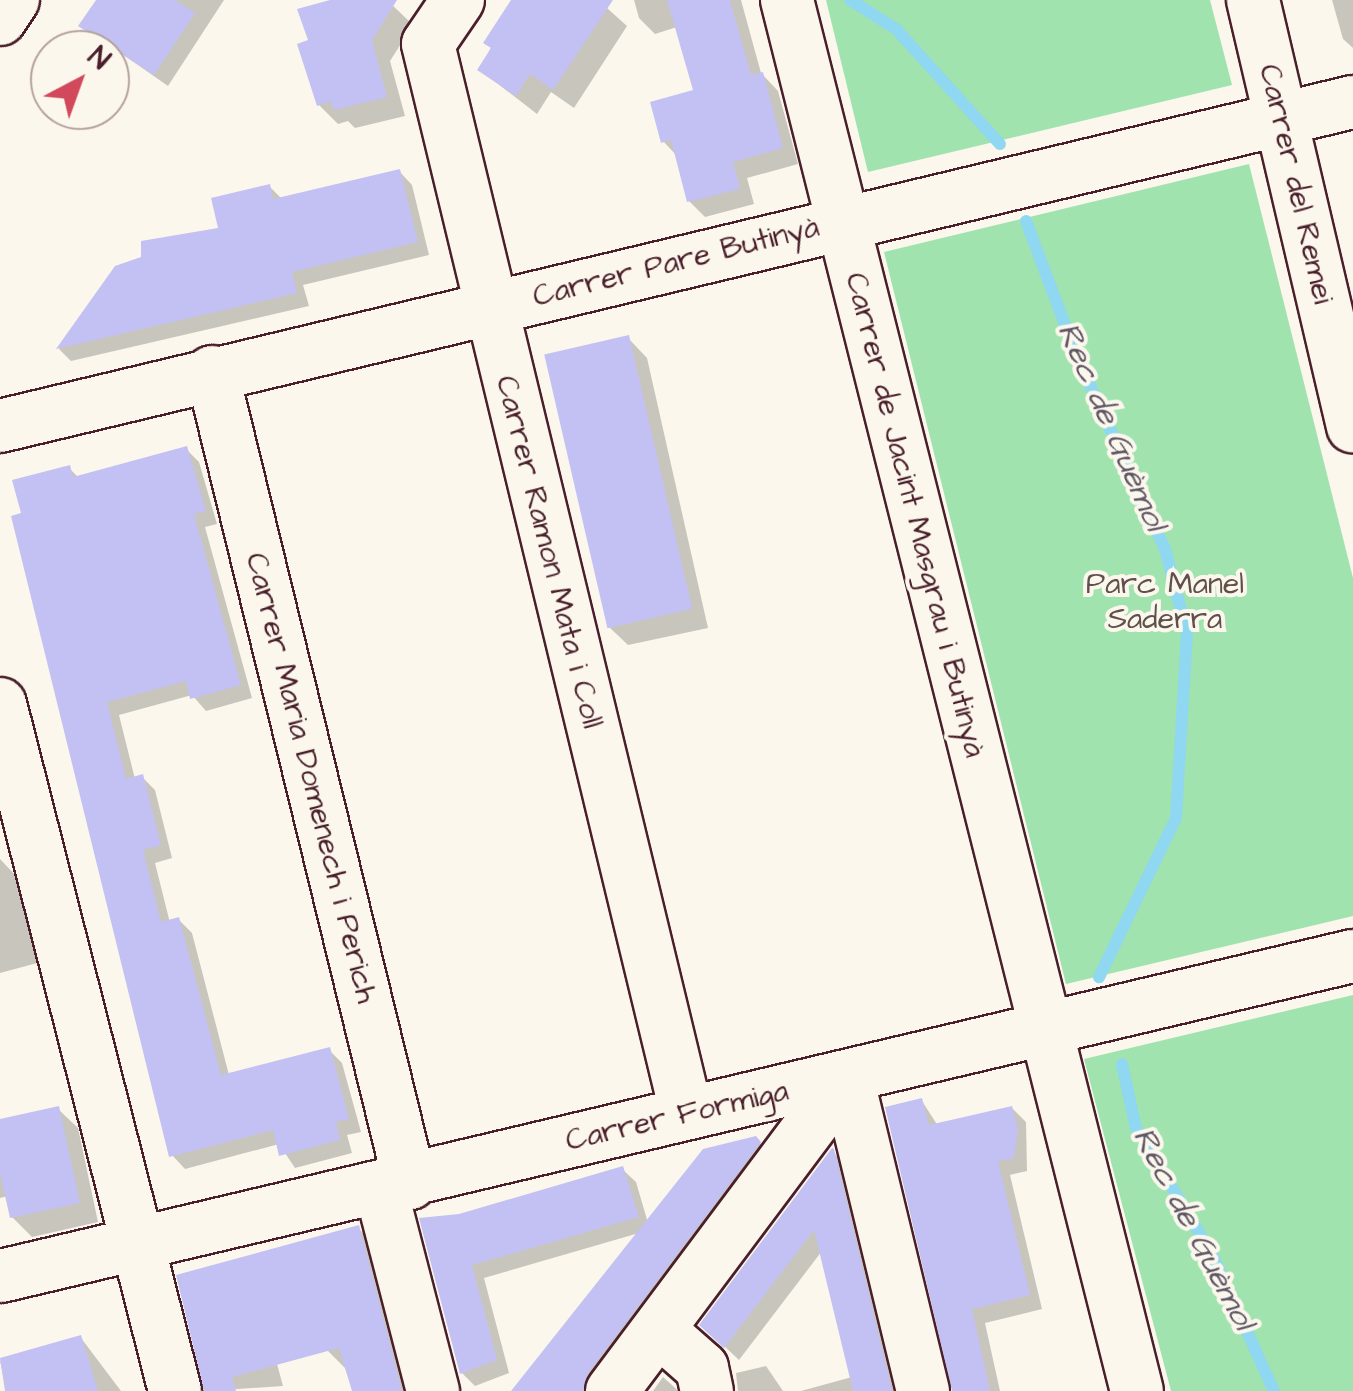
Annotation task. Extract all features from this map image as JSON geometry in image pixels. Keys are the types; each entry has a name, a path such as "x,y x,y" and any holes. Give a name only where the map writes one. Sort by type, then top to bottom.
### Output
{"street":[{"path":"0,19 13,0"},
{"name":"Carrer Ramon Mata i Coll","path":"458,0 428,44 686,1111"},
{"name":"Carrer de Jacint Masgrau i Butinyà","path":"788,0 839,222 1137,1391"},
{"name":"Carrer del Remei","path":"1254,0 1353,426"},
{"name":"Carrer Pare Butinyà","path":"0,426 212,372 1353,102"},
{"name":"Carrer Maria Domenech i Perich","path":"212,372 396,1187 433,1391"},
{"path":"0,704 175,1391"},
{"name":"Carrer Formiga","path":"0,1276 396,1187 686,1111 847,1077 1353,956"},
{"path":"612,1391 847,1077"},
{"path":"847,1077 923,1391"},
{"path":"660,1331 702,1368 707,1391"}],"green space":[{"path":"826,0 1210,0 1232,85 868,172"},
{"name":"Parc Manel Saderra","path":"1249,164 1353,578 1353,916 1066,984 884,252"},
{"path":"1353,995 1353,1391 1171,1391 1084,1059"}],"building":[{"path":"96,0 175,0 195,13 154,75 130,60 130,30 84,30 78,26"},
{"path":"330,0 397,0 372,40 387,97 334,110 330,101 317,106 297,44 308,40 297,9"},
{"path":"511,0 613,0 553,90 530,74 516,96 477,70 491,48 483,43"},
{"path":"667,0 730,0 751,75 763,72 783,148 733,162 740,189 687,202 671,140 661,143 650,102 693,90"},
{"path":"400,169 418,242 292,272 297,293 56,349 115,266 141,257 141,241 218,228 211,198 270,184 273,199"},
{"path":"629,335 692,609 607,628 544,355"},
{"path":"187,446 206,511 194,514 241,685 190,699 186,681 107,702 126,779 143,774 161,845 143,850 161,922 179,917 221,1075 330,1047 349,1119 336,1122 340,1140 279,1156 273,1130 169,1157 11,516 21,513 12,480 70,465 73,477"},
{"path":"922,1098 929,1125 1012,1106 1018,1129 1014,1158 998,1161 1030,1295 972,1309 990,1391 952,1391 885,1107"},
{"path":"59,1106 80,1203 10,1218 0,1173 0,1119"},
{"path":"756,1136 761,1142 588,1373 583,1391 511,1391 703,1149"},
{"path":"832,1148 892,1391 853,1391 814,1230 724,1348 699,1325"},
{"path":"623,1166 639,1217 472,1265 497,1360 460,1374 419,1218 459,1214"},
{"path":"359,1225 402,1391 352,1391 339,1348 232,1377 236,1391 204,1391 176,1275"},
{"path":"81,1335 98,1391 5,1391 0,1358"}],"waterway":[{"name":"Rec de Guèmol","path":"850,0 896,29 1000,144"},
{"name":"Rec de Guèmol","path":"1026,221 1078,359 1165,549 1187,633 1176,818 1099,977"},
{"name":"Rec de Guèmol","path":"1122,1064 1136,1128 1212,1254 1274,1391"}]}
